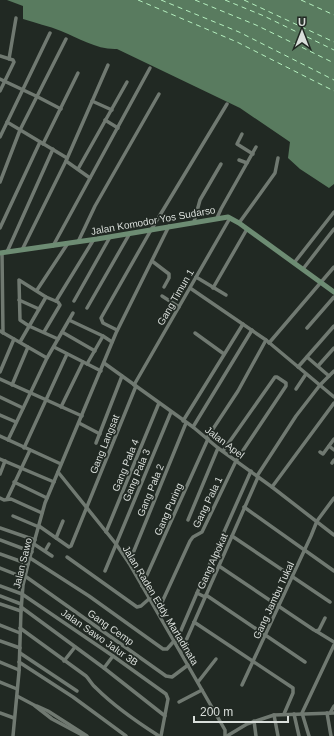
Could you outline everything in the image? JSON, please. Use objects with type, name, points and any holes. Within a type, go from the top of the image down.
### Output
[{"type":"street","points":[[9,59],[16,18]]},
{"type":"street","points":[[0,137],[50,33]]},
{"type":"street","points":[[0,182],[20,130],[66,39]]},
{"type":"street","points":[[0,56],[13,60],[14,62],[0,92]]},
{"type":"street","points":[[22,250],[66,160],[108,65]]},
{"type":"street","points":[[53,246],[150,68]]},
{"type":"street","points":[[0,228],[78,73]]},
{"type":"street","points":[[0,79],[61,109]]},
{"type":"street","points":[[78,169],[127,82]]},
{"type":"street","points":[[78,242],[95,206],[160,94]]},
{"type":"street","points":[[92,100],[112,110]]},
{"type":"street","points":[[117,330],[103,323],[101,318],[227,104]]},
{"type":"street","points":[[105,120],[118,128]]},
{"type":"street","points":[[6,122],[53,149],[90,178]]},
{"type":"street","points":[[242,134],[237,144],[253,154]]},
{"type":"street","points":[[217,218],[220,209],[256,147]]},
{"type":"street","points":[[47,358],[2,332],[3,252],[53,149]]},
{"type":"street","points":[[239,223],[273,176],[276,170],[278,158]]},
{"type":"street","points":[[240,160],[247,163]]},
{"type":"street","points":[[194,222],[200,200],[221,164]]},
{"type":"street","points":[[294,263],[334,212]]},
{"type":"street","name":"Jalan Komodor Yos Sudarso","points":[[3,252],[110,237],[225,216],[230,217],[239,223],[334,292]]},
{"type":"street","name":"Gang Timun 1","points":[[135,385],[230,217]]},
{"type":"street","points":[[58,472],[117,330],[170,226]]},
{"type":"street","points":[[213,288],[247,229]]},
{"type":"street","points":[[302,269],[334,229]]},
{"type":"street","points":[[87,308],[130,233]]},
{"type":"street","points":[[74,301],[110,237]]},
{"type":"street","points":[[56,301],[94,239]]},
{"type":"street","points":[[37,290],[68,243]]},
{"type":"street","points":[[152,261],[169,274],[169,278],[164,288]]},
{"type":"street","name":"Gang Puring","points":[[142,586],[207,439],[238,391],[267,341],[334,267]]},
{"type":"street","points":[[196,277],[226,296]]},
{"type":"street","points":[[44,332],[60,306],[60,303],[18,280],[20,320],[29,326],[58,339]]},
{"type":"street","points":[[190,288],[267,341],[334,397]]},
{"type":"street","points":[[20,342],[46,296]]},
{"type":"street","points":[[162,296],[179,307]]},
{"type":"street","points":[[307,328],[334,297]]},
{"type":"street","points":[[19,300],[39,309]]},
{"type":"street","points":[[8,440],[47,358],[73,312]]},
{"type":"street","points":[[69,320],[103,336],[112,342]]},
{"type":"street","name":"Gang Pala 2","points":[[129,563],[184,422],[243,324]]},
{"type":"street","points":[[298,367],[334,326]]},
{"type":"street","points":[[193,427],[252,330]]},
{"type":"street","points":[[62,332],[95,350]]},
{"type":"street","points":[[195,333],[224,354]]},
{"type":"street","points":[[61,407],[85,363],[103,336]]},
{"type":"street","points":[[0,372],[14,339]]},
{"type":"street","points":[[12,385],[28,347]]},
{"type":"street","points":[[54,347],[101,371]]},
{"type":"street","points":[[318,366],[334,348]]},
{"type":"street","points":[[24,448],[67,354]]},
{"type":"street","points":[[0,356],[6,358]]},
{"type":"street","points":[[307,357],[329,376]]},
{"type":"street","name":"Jalan Apel","points":[[105,361],[122,376],[193,427],[218,448],[251,471],[334,535]]},
{"type":"street","name":"Gang Alpokat","points":[[181,652],[257,476],[296,416],[320,385],[334,370]]},
{"type":"street","points":[[296,389],[306,374]]},
{"type":"street","points":[[96,443],[122,376]]},
{"type":"street","name":"Gang Pala 1","points":[[158,611],[190,541],[193,537],[202,532],[236,461],[286,386],[286,383],[277,376],[274,377],[222,451]]},
{"type":"street","points":[[0,380],[82,416]]},
{"type":"street","name":"Gang Langsat","points":[[56,538],[69,547],[71,546],[135,385]]},
{"type":"street","points":[[0,397],[23,408]]},
{"type":"street","name":"Gang Pala 4","points":[[106,532],[159,403]]},
{"type":"street","points":[[272,487],[334,403]]},
{"type":"street","name":"Gang Pala 3","points":[[105,571],[171,412]]},
{"type":"street","points":[[0,414],[16,422]]},
{"type":"street","points":[[79,424],[100,434]]},
{"type":"street","points":[[0,436],[61,464]]},
{"type":"street","points":[[320,452],[323,454],[334,439]]},
{"type":"street","points":[[329,446],[334,450]]},
{"type":"street","points":[[188,520],[218,448]]},
{"type":"street","points":[[7,499],[30,450]]},
{"type":"street","points":[[0,459],[54,482]]},
{"type":"street","points":[[0,474],[6,461]]},
{"type":"street","points":[[30,558],[89,596],[163,649],[167,649],[175,641],[251,471]]},
{"type":"street","name":"Jalan Raden Eddy Martadinata","points":[[58,472],[116,544],[129,563],[229,735]]},
{"type":"street","name":"Jalan Sawo","points":[[13,736],[18,689],[22,594],[28,564],[42,513],[58,472]]},
{"type":"street","points":[[14,482],[47,498]]},
{"type":"street","points":[[0,498],[11,499],[42,513]]},
{"type":"street","name":"Gang Jambu Tukal","points":[[242,685],[317,522],[334,498]]},
{"type":"street","points":[[244,507],[334,571]]},
{"type":"street","points":[[13,516],[39,526],[56,538],[63,521]]},
{"type":"street","points":[[0,528],[34,542],[52,556]]},
{"type":"street","points":[[232,536],[330,602]]},
{"type":"street","points":[[0,540],[32,552]]},
{"type":"street","points":[[44,551],[49,544]]},
{"type":"street","points":[[0,554],[28,564]]},
{"type":"street","points":[[67,557],[137,607],[150,598]]},
{"type":"street","points":[[219,566],[334,644],[302,713],[308,736]]},
{"type":"street","name":"Gang Cemp","points":[[0,568],[25,577],[166,676],[172,677],[188,665]]},
{"type":"street","name":"Jalan Sawo Jalur 3B","points":[[0,586],[22,594],[114,656],[167,696],[165,716]]},
{"type":"street","points":[[197,593],[205,596],[305,662]]},
{"type":"street","points":[[0,596],[21,607],[104,668],[165,716],[160,736],[133,719],[108,700],[86,676],[20,628]]},
{"type":"street","points":[[0,604],[21,607]]},
{"type":"street","points":[[316,631],[319,630],[325,618]]},
{"type":"street","points":[[194,622],[293,688],[294,691],[284,714]]},
{"type":"street","points":[[0,625],[20,632]]},
{"type":"street","points":[[0,641],[20,650],[77,691]]},
{"type":"street","points":[[64,661],[75,647]]},
{"type":"street","points":[[104,668],[114,656]]},
{"type":"street","points":[[198,682],[216,659]]},
{"type":"street","points":[[0,662],[19,670]]},
{"type":"street","points":[[19,662],[72,697],[126,736]]},
{"type":"street","points":[[0,682],[18,689]]},
{"type":"street","points":[[179,702],[202,690]]},
{"type":"street","points":[[17,696],[52,713],[86,736]]},
{"type":"street","points":[[34,705],[49,718],[86,736]]},
{"type":"street","points":[[331,736],[330,713],[334,706]]},
{"type":"street","points":[[0,713],[14,718]]},
{"type":"street","points":[[49,718],[52,713]]},
{"type":"street","points":[[229,735],[247,724],[274,715],[330,713]]},
{"type":"street","points":[[294,714],[299,736]]},
{"type":"street","points":[[274,715],[278,736]]},
{"type":"street","points":[[254,721],[256,736]]},
{"type":"shaded area","points":[[7,0],[334,0],[334,184],[329,188],[300,169],[288,158],[290,142],[240,108],[117,49],[95,46],[56,29],[23,19],[23,6]]},
{"type":"ferry route","points":[[138,0],[237,42],[334,91]]},
{"type":"ferry route","points":[[161,0],[239,32],[334,80]]},
{"type":"ferry route","points":[[195,0],[256,25],[334,63]]},
{"type":"ferry route","points":[[225,0],[264,16],[334,50]]},
{"type":"ferry route","points":[[244,0],[334,42]]},
{"type":"ferry route","points":[[301,0],[334,15]]}]
